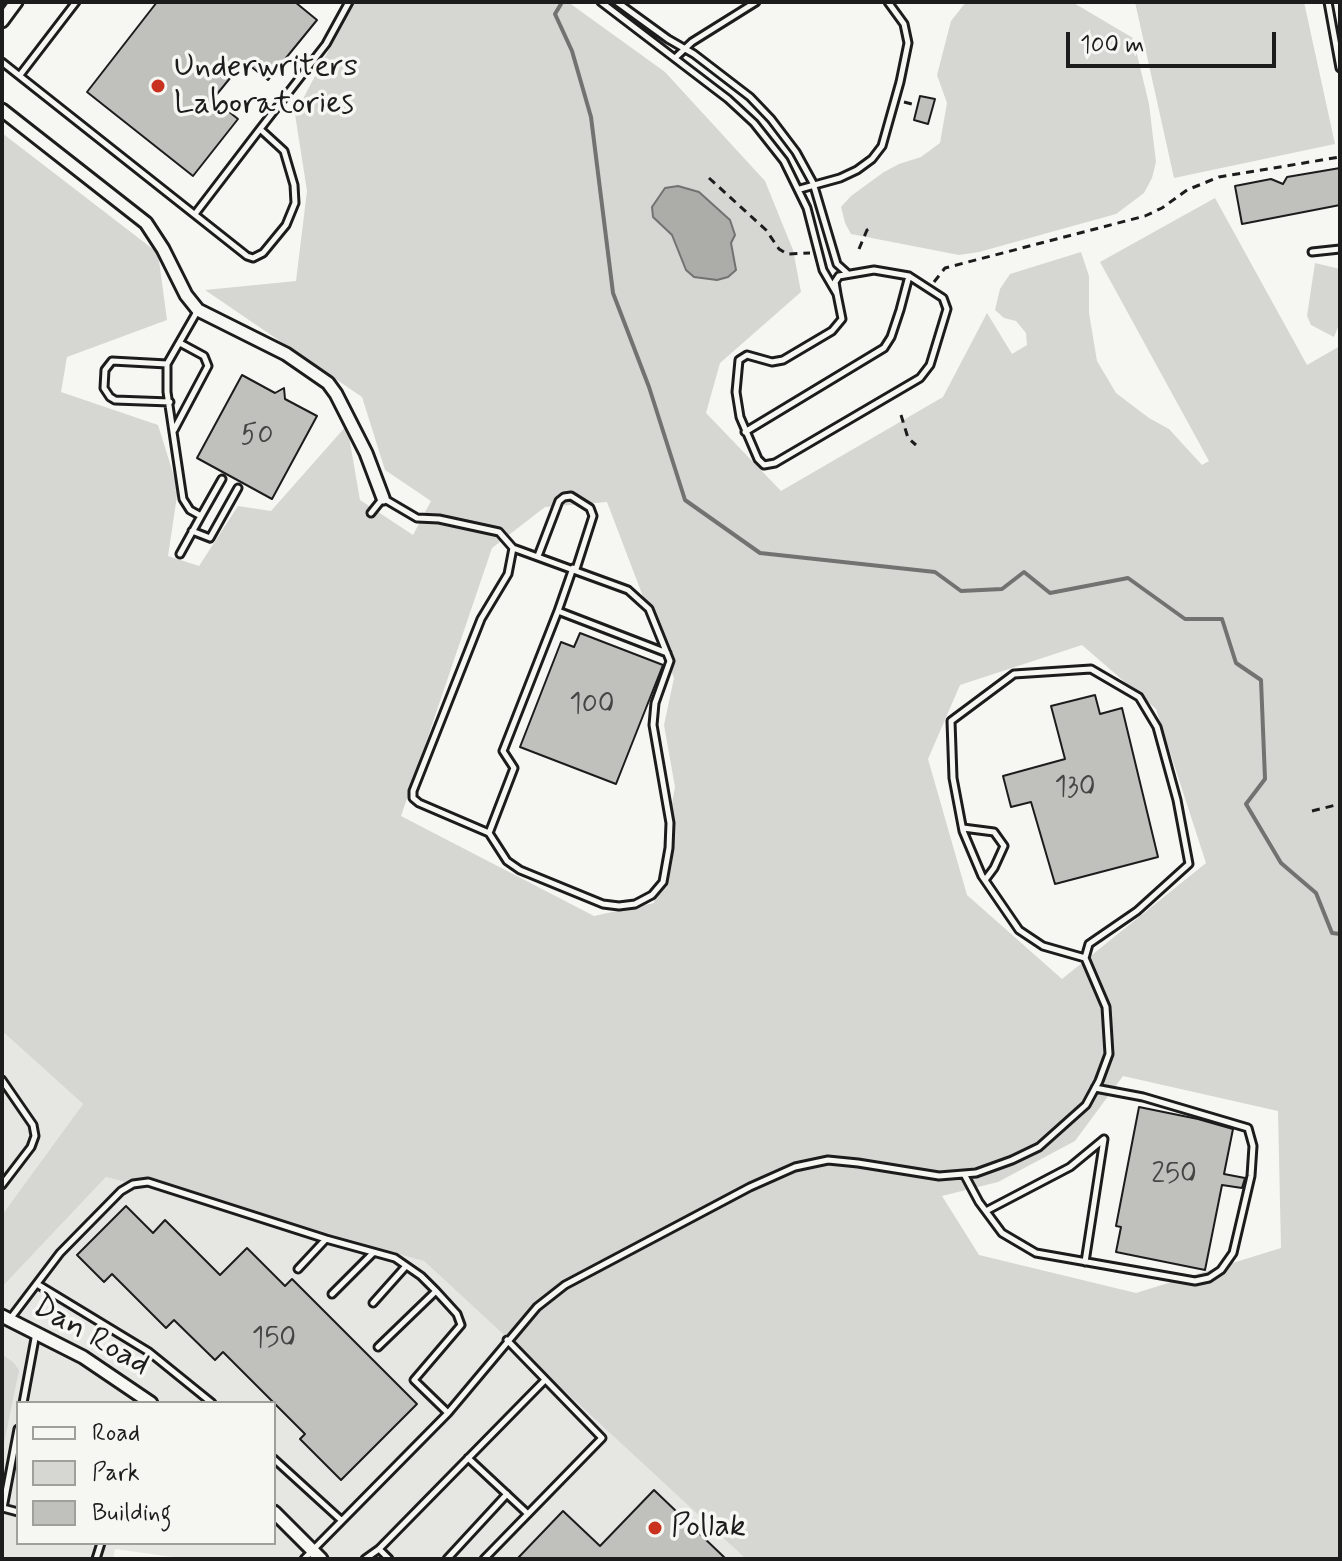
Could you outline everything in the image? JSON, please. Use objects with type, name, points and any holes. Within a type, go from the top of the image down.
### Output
[{"type":"street","points":[[2,21],[16,2]]},
{"type":"street","points":[[2,110],[146,223],[186,295],[198,310],[286,354],[328,383],[366,453],[383,498]]},
{"type":"street","name":"Dan Road","points":[[6,1318],[94,1363],[148,1401]]},
{"type":"street","points":[[276,1514],[321,1559]]},
{"type":"lane","points":[[20,75],[76,2]]},
{"type":"lane","points":[[195,214],[326,44],[349,2]]},
{"type":"lane","points":[[601,2],[662,47],[754,123],[784,161],[800,189],[823,270],[837,294]]},
{"type":"lane","points":[[617,2],[685,48],[762,109],[796,152],[813,183],[837,264],[848,273]]},
{"type":"lane","points":[[675,58],[685,48],[756,2]]},
{"type":"lane","points":[[800,189],[857,170],[872,159],[882,146],[908,43],[904,24],[888,2]]},
{"type":"lane","points":[[1328,2],[1340,68]]},
{"type":"lane","points":[[2,62],[250,258],[260,256],[286,225],[295,203],[292,176],[281,146],[260,129]]},
{"type":"lane","points":[[1312,252],[1340,249]]},
{"type":"lane","points":[[874,270],[909,276],[944,299],[947,309],[930,365],[920,378],[769,466],[760,461],[745,432],[736,392],[740,358],[747,355],[777,362],[832,331],[842,319],[836,280],[848,273],[874,270]]},
{"type":"lane","points":[[745,432],[884,348],[891,337],[909,276]]},
{"type":"lane","points":[[198,310],[167,364],[167,392],[183,499],[190,510],[201,516]]},
{"type":"lane","points":[[173,431],[208,366],[204,356],[180,343]]},
{"type":"lane","points":[[167,364],[112,361],[105,370],[104,388],[115,400],[170,402]]},
{"type":"lane","points":[[180,554],[222,479]]},
{"type":"lane","points":[[192,531],[209,539],[238,488]]},
{"type":"lane","points":[[489,833],[514,768],[503,751],[593,516],[590,508],[571,496],[559,501],[538,556]]},
{"type":"lane","points":[[371,513],[383,498],[417,518],[439,519],[499,532],[513,548],[619,585],[642,600],[652,614],[668,654],[669,665],[653,718],[670,823],[668,861],[658,889],[645,899],[627,906],[595,901],[514,867],[489,833],[419,803],[413,794],[481,619],[508,574],[513,548]]},
{"type":"lane","points":[[558,611],[668,654]]},
{"type":"lane","points":[[304,1559],[311,1548],[448,1413],[537,1307],[565,1285],[750,1187],[795,1167],[828,1160],[939,1176],[976,1173],[1039,1147],[1086,1105],[1109,1054],[1110,1029],[1106,1007],[1085,958],[1089,944],[1137,911],[1189,864],[1177,800],[1157,727],[1139,697],[1091,669],[1014,674],[951,721],[953,778],[963,828],[985,880],[1019,930],[1043,946],[1085,958]]},
{"type":"lane","points":[[963,828],[994,832],[1004,846],[985,880]]},
{"type":"lane","points":[[2,1080],[33,1125],[35,1136],[31,1147],[2,1185]]},
{"type":"lane","points":[[964,1174],[1002,1233],[1036,1253],[1195,1281],[1209,1278],[1221,1270],[1233,1253],[1251,1176],[1253,1146],[1248,1128],[1143,1097],[1095,1088]]},
{"type":"lane","points":[[986,1211],[1070,1167],[1104,1139],[1085,1262]]},
{"type":"lane","points":[[6,1318],[60,1253],[121,1191],[133,1184],[148,1182],[395,1258],[406,1266],[436,1291],[457,1314],[461,1325],[414,1380],[448,1413]]},
{"type":"lane","points":[[298,1269],[326,1239]]},
{"type":"lane","points":[[332,1294],[373,1252]]},
{"type":"lane","points":[[373,1303],[406,1266]]},
{"type":"lane","points":[[37,1284],[149,1352],[210,1401]]},
{"type":"lane","points":[[378,1347],[436,1291]]},
{"type":"lane","points":[[23,1401],[36,1333]]},
{"type":"lane","points":[[484,1559],[602,1438],[507,1340]]},
{"type":"lane","points":[[365,1559],[379,1549],[545,1380]]},
{"type":"lane","points":[[2,1508],[16,1439]]},
{"type":"lane","points":[[468,1458],[528,1514]]},
{"type":"lane","points":[[276,1461],[341,1520]]},
{"type":"lane","points":[[447,1559],[507,1494]]},
{"type":"lane","points":[[379,1549],[389,1559]]},
{"type":"path","points":[[904,102],[916,105]]},
{"type":"path","points":[[931,289],[942,270],[1150,214],[1187,190],[1219,177],[1340,157]]},
{"type":"path","points":[[709,178],[766,230],[779,249],[787,254],[814,253]]},
{"type":"path","points":[[859,249],[867,230],[872,227]]},
{"type":"path","points":[[901,415],[908,438],[916,445]]},
{"type":"path","points":[[1312,811],[1340,804]]},
{"type":"shaded area","points":[[678,186],[699,192],[730,220],[735,235],[731,243],[736,270],[728,277],[717,280],[694,277],[686,270],[672,235],[653,217],[652,207],[665,188]]},
{"type":"shaded area","points":[[2,1031],[83,1104],[2,1215]]},
{"type":"shaded area","points":[[106,1177],[424,1261],[746,1559],[188,1559],[115,1549],[113,1559],[2,1559],[2,1287]]},
{"type":"green space","points":[[354,2],[568,2],[665,72],[765,181],[793,250],[801,292],[720,363],[706,413],[781,491],[943,397],[987,313],[1012,354],[1027,345],[1026,333],[1016,321],[1004,318],[995,310],[1000,289],[1010,274],[1081,252],[1089,276],[1089,313],[1097,361],[1116,393],[1169,429],[1202,465],[1209,461],[1100,262],[1215,198],[1307,365],[1340,346],[1340,1559],[746,1559],[424,1261],[106,1177],[2,1287],[2,1215],[83,1104],[2,1031],[2,133],[158,253],[167,320],[67,357],[61,392],[158,425],[178,489],[168,556],[199,566],[238,506],[271,511],[347,425],[360,500],[413,535],[431,501],[385,470],[362,397],[205,290],[296,281],[307,191],[295,114]],"holes":[[[607,502],[674,678],[664,725],[675,787],[654,903],[594,916],[401,816],[492,548],[545,507]],[[1082,645],[1156,709],[1206,863],[1062,979],[967,895],[928,759],[960,685]],[[1123,1076],[1278,1111],[1281,1248],[1136,1293],[979,1255],[942,1196],[998,1182],[1075,1141]]]},
{"type":"green space","points":[[966,2],[1072,2],[1133,38],[1149,104],[1156,162],[1144,193],[1116,214],[959,255],[851,234],[841,207],[851,196],[884,172],[921,157],[940,143],[947,103],[937,75],[951,21]]},
{"type":"green space","points":[[1135,2],[1304,2],[1335,144],[1174,178]]},
{"type":"green space","points":[[1315,263],[1340,269],[1340,322],[1334,337],[1311,325],[1307,316]]},
{"type":"green space","points":[[2,1354],[19,1370],[2,1453]]},
{"type":"building","name":"Underwriters Laboratories","points":[[157,2],[295,2],[317,20],[268,80],[244,61],[213,99],[238,119],[193,176],[87,92]]},
{"type":"building","points":[[920,96],[935,99],[928,124],[914,120]]},
{"type":"building","points":[[1340,168],[1340,205],[1242,224],[1235,186],[1271,179],[1283,184],[1287,177]]},
{"type":"building","points":[[242,375],[275,393],[284,388],[285,399],[317,416],[272,499],[197,458]]},
{"type":"building","points":[[580,633],[663,665],[616,784],[520,747],[561,642],[574,647]]},
{"type":"building","points":[[1095,695],[1100,714],[1122,708],[1158,857],[1055,884],[1031,802],[1011,807],[1003,776],[1065,759],[1051,706]]},
{"type":"building","points":[[1139,1107],[1233,1129],[1224,1174],[1245,1178],[1242,1188],[1222,1185],[1205,1270],[1116,1252],[1121,1227],[1116,1226]]},
{"type":"building","points":[[126,1206],[153,1233],[165,1220],[220,1275],[247,1248],[285,1286],[292,1279],[417,1404],[341,1480],[300,1439],[305,1434],[276,1405],[276,1401],[272,1401],[223,1352],[215,1360],[174,1320],[166,1328],[112,1274],[104,1282],[77,1255]]},
{"type":"building","name":"Pollak","points":[[654,1490],[726,1559],[517,1559],[563,1511],[600,1546]]},
{"type":"waterway","points":[[561,4],[555,14],[572,51],[591,117],[613,293],[649,387],[685,500],[760,553],[935,572],[961,591],[1002,589],[1024,572],[1050,593],[1128,578],[1185,619],[1222,619],[1236,663],[1261,680],[1265,779],[1246,804],[1281,863],[1316,893],[1332,933],[1340,934]]},
{"type":"place","name":"Underwriters Laboratories","points":[[158,86]]},
{"type":"place","name":"Pollak","points":[[655,1528]]}]
